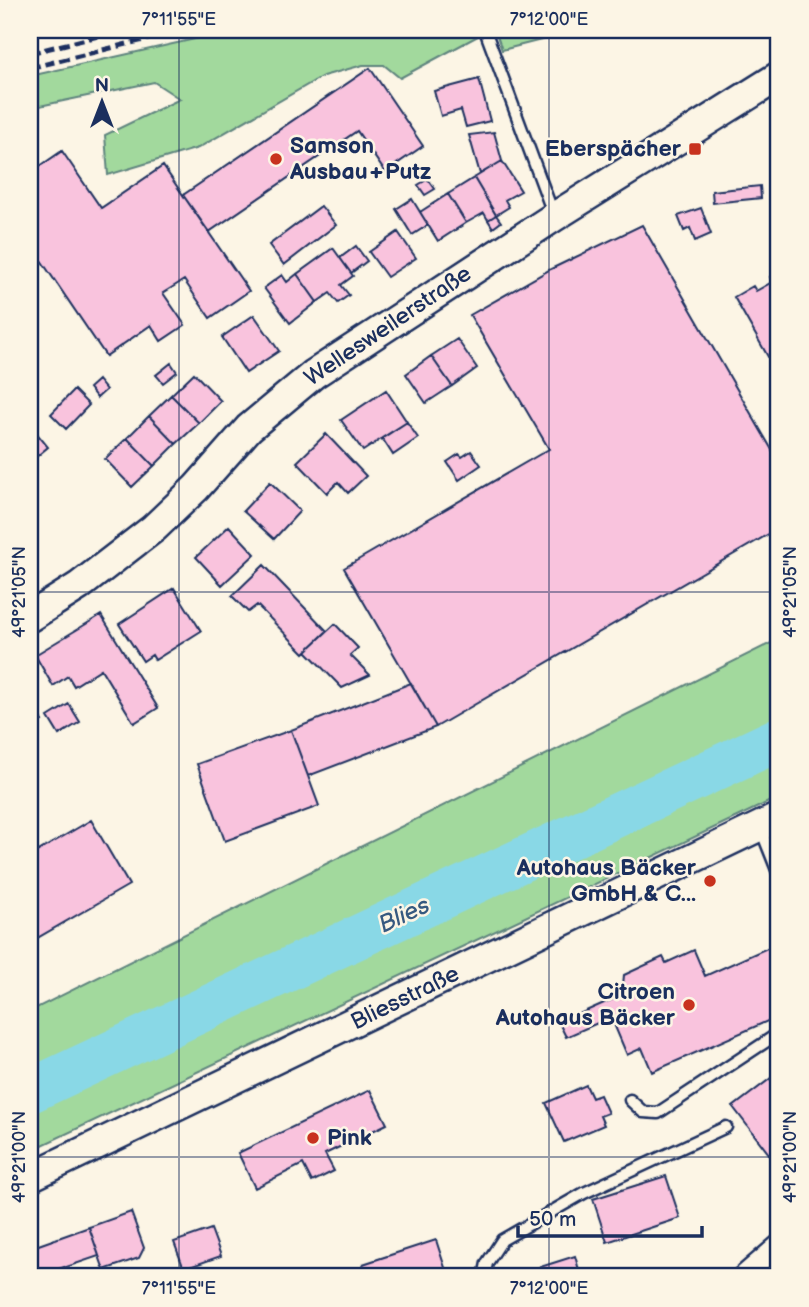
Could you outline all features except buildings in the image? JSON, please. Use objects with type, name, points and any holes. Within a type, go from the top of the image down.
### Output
[{"type":"street","name":"Wellesweilerstraße","points":[[30,617],[79,586],[154,528],[196,488],[249,428],[314,374],[554,216],[779,76]]},
{"type":"street","name":"Bliesstraße","points":[[30,1177],[769,822]]},
{"type":"street","points":[[741,1277],[779,1245]]},
{"type":"lane","points":[[485,30],[554,216]]},
{"type":"lane","points":[[769,822],[779,875]]},
{"type":"lane","points":[[631,1100],[643,1112],[658,1113],[779,1033]]},
{"type":"lane","points":[[484,1277],[487,1263],[502,1240],[584,1193],[726,1127]]},
{"type":"green space","points":[[235,30],[489,30],[400,78],[384,65],[363,65],[323,76],[198,148],[108,175],[105,135],[180,99],[154,82],[30,108],[30,76]]},
{"type":"green space","points":[[495,30],[581,30],[502,50]]},
{"type":"green space","points":[[779,639],[779,797],[30,1151],[30,1011]]},
{"type":"waterway","name":"Blies","points":[[30,1091],[779,739]]},
{"type":"railway","points":[[30,53],[123,30]]},
{"type":"railway","points":[[30,68],[184,30]]},
{"type":"place","name":"Eberspächer","points":[[695,149]]},
{"type":"place","name":"Samson Ausbau+Putz","points":[[276,159]]},
{"type":"place","name":"Autohaus Bäcker GmbH & C...","points":[[710,881]]},
{"type":"place","name":"Citroen Autohaus Bäcker","points":[[689,1005]]},
{"type":"place","name":"Pink","points":[[313,1138]]}]
